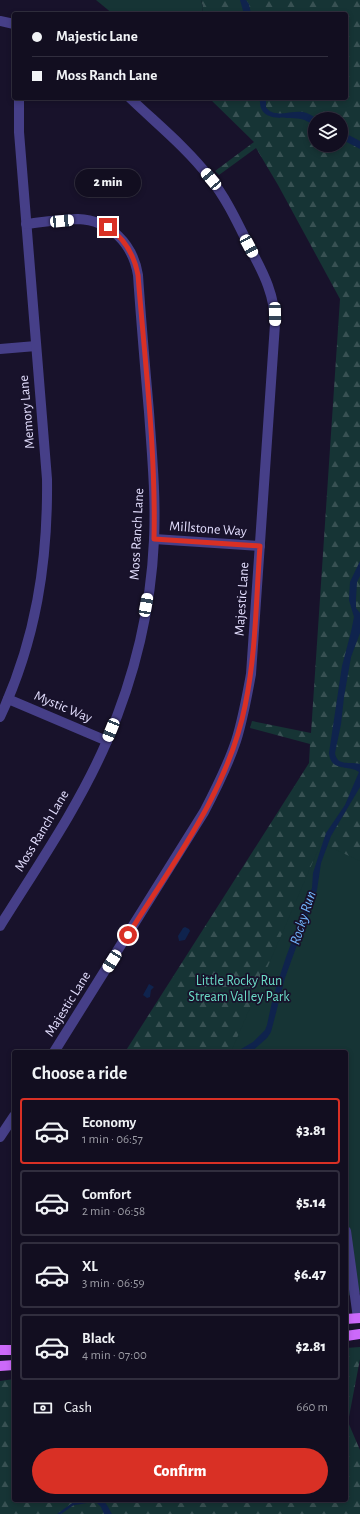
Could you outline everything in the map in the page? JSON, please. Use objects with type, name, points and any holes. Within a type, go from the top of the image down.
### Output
[{"type":"main road","points":[[348,1319],[359,1318]]},
{"type":"main road","points":[[348,1336],[360,1334]]},
{"type":"main road","points":[[0,1350],[12,1350]]},
{"type":"main road","points":[[0,1366],[12,1365]]},
{"type":"street","points":[[0,22],[12,24]]},
{"type":"street","name":"Memory Lane","points":[[0,717],[20,667],[32,627],[41,586],[46,545],[47,513],[47,479],[18,132],[19,100]]},
{"type":"street","name":"Majestic Lane","points":[[55,1050],[193,831],[221,778],[235,742],[245,707],[251,674],[275,324],[275,314],[271,293],[267,281],[237,222],[211,179],[197,162],[132,100]]},
{"type":"street","name":"Moss Ranch Lane","points":[[0,926],[74,808],[107,741],[125,693],[138,644],[148,592],[154,539],[155,504],[153,460],[138,275],[134,257],[128,246],[114,232],[96,222],[76,219],[26,224]]},
{"type":"street","points":[[0,349],[36,346]]},
{"type":"street","name":"Millstone Way","points":[[154,539],[260,546]]},
{"type":"street","name":"Mystic Way","points":[[8,699],[107,741]]},
{"type":"street","points":[[0,1137],[12,1119]]},
{"type":"street","points":[[348,1259],[349,1273],[359,1318]]},
{"type":"green space","points":[[96,0],[201,0],[203,7],[202,12],[111,12]]},
{"type":"green space","name":"Little Rocky Run Stream Valley Park","points":[[201,0],[360,0],[360,873],[284,1050],[126,1050],[309,763],[310,744],[250,728],[252,721],[311,733],[340,299],[278,185],[256,148],[219,175],[215,171],[254,142],[211,100],[348,100],[348,12],[202,12],[203,7]]},
{"type":"green space","points":[[321,843],[360,861],[360,1293],[348,1296],[348,1050],[232,1050]]},
{"type":"green space","points":[[360,1347],[360,1359],[348,1422],[348,1348]]},
{"type":"green space","points":[[12,1379],[12,1502],[348,1502],[348,1422],[360,1450],[360,1514],[0,1514],[0,1381]]},
{"type":"water","points":[[240,0],[246,0],[249,4],[251,12],[243,12]]},
{"type":"water","points":[[260,100],[266,100],[266,107],[273,113],[305,112],[308,114],[308,122],[301,119],[273,117],[263,112],[260,106]]},
{"type":"water","points":[[348,135],[360,141],[360,149],[348,143]]},
{"type":"water","name":"Rocky Run","points":[[360,561],[360,576],[357,582],[356,608],[360,613],[360,633],[351,657],[335,753],[338,760],[341,762],[360,764],[360,787],[331,836],[321,863],[317,890],[285,978],[271,1032],[267,1038],[253,1050],[239,1050],[253,1042],[265,1030],[273,997],[286,957],[312,888],[313,873],[326,833],[345,805],[359,772],[350,768],[337,766],[330,759],[329,753],[342,666],[354,617],[349,600],[350,582]]},
{"type":"water","points":[[185,927],[190,931],[185,940],[179,941],[178,936]]},
{"type":"water","points":[[149,984],[154,987],[151,990],[150,997],[147,998],[143,995]]},
{"type":"water","points":[[96,1502],[104,1502],[112,1514],[104,1514],[101,1507]]},
{"type":"waterway","points":[[59,1514],[73,1504],[85,1502]]},
{"type":"route","points":[[108,227],[128,246],[134,257],[138,275],[153,460],[155,504],[154,539],[260,546],[251,674],[245,707],[235,742],[221,778],[204,812],[128,935]]}]
